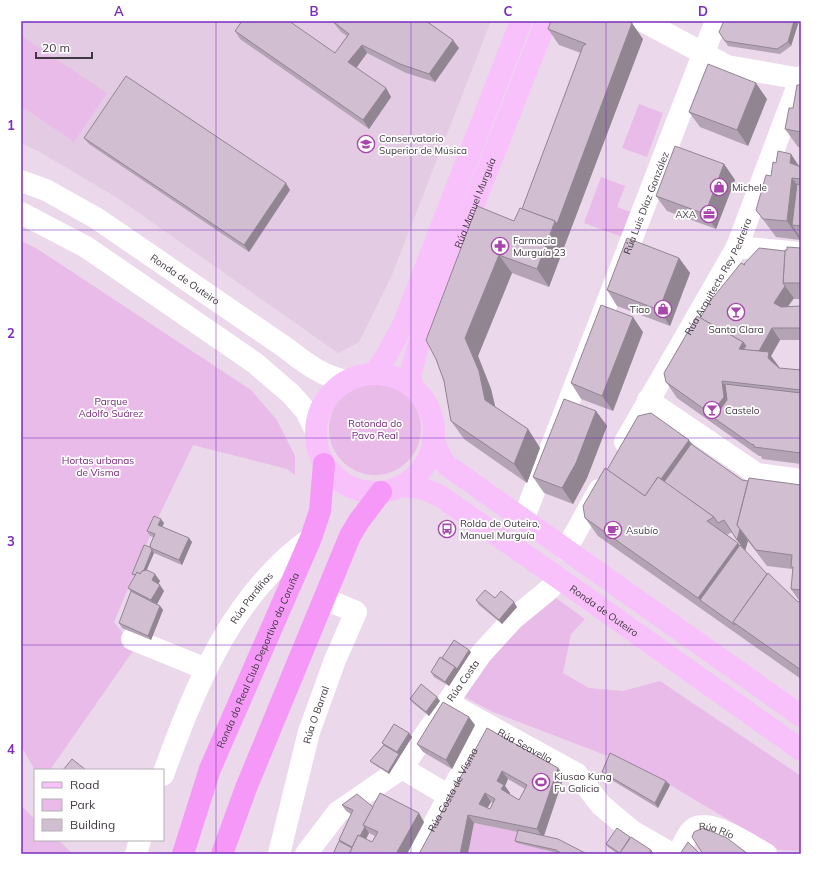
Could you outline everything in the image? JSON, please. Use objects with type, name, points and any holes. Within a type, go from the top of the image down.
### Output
[{"type":"highway","name":"Ronda do Real Club Deportivo da Coruña","points":[[184,854],[210,769],[312,538],[320,511],[324,464]]},
{"type":"highway","points":[[222,854],[246,788],[350,536],[359,521],[391,489]]},
{"type":"main road","points":[[374,374],[384,360],[404,323],[521,21]]},
{"type":"main road","name":"Rúa Manuel Murguía","points":[[412,387],[411,372],[417,349],[546,21]]},
{"type":"main road","name":"Ronda de Outeiro","points":[[391,489],[411,480],[426,462],[433,439],[432,420],[429,410],[419,394],[412,387],[394,377],[364,374],[346,381],[334,390],[324,401],[318,414],[315,429],[319,453],[324,464],[333,475],[343,483],[368,492],[391,489],[422,488],[432,492],[560,579],[801,750]]},
{"type":"main road","name":"Ronda de Outeiro","points":[[433,439],[442,458],[448,466],[801,716]]},
{"type":"street","points":[[643,21],[727,66],[801,78]]},
{"type":"street","name":"Rúa Luis Díaz González","points":[[523,520],[716,21]]},
{"type":"street","name":"Rúa Arquitecto Rey Pedreira","points":[[566,550],[648,400],[737,247],[801,78]]},
{"type":"street","name":"Ronda de Outeiro","points":[[21,180],[46,190],[96,218],[286,348],[308,365],[334,378],[346,381]]},
{"type":"street","name":"Ronda de Outeiro","points":[[21,214],[86,247],[132,277],[255,363],[291,394],[306,411],[315,429]]},
{"type":"street","points":[[737,247],[801,253]]},
{"type":"street","points":[[648,400],[757,474],[801,480]]},
{"type":"street","name":"Rúa Pardiñas","points":[[164,772],[186,713],[206,669],[229,627],[246,603],[284,560],[312,538]]},
{"type":"street","name":"Rúa Costa","points":[[306,854],[338,812],[402,768],[481,654],[513,619],[560,579]]},
{"type":"street","name":"Rúa O Barral","points":[[279,854],[309,732],[335,660],[356,612],[325,599]]},
{"type":"street","points":[[132,639],[206,669]]},
{"type":"street","name":"Rúa Seavella","points":[[448,703],[578,774],[606,809],[632,831],[672,854]]},
{"type":"street","name":"Rúa Costa de Visma","points":[[418,854],[487,724]]},
{"type":"street","points":[[402,768],[449,796]]},
{"type":"street","name":"Rúa Río","points":[[678,854],[692,830],[698,826],[705,825],[717,828],[735,836],[766,854]]},
{"type":"street","points":[[136,854],[140,841]]},
{"type":"shaded area","points":[[21,21],[491,21],[392,275],[359,342],[338,353],[119,199],[40,152],[21,143]]},
{"type":"green space","points":[[21,36],[107,93],[74,142],[21,106]]},
{"type":"green space","points":[[639,104],[663,113],[647,157],[622,148]]},
{"type":"green space","points":[[601,177],[625,186],[617,207],[634,213],[625,238],[584,223]]},
{"type":"green space","name":"Parque Adolfo Suárez","points":[[21,241],[36,248],[251,390],[277,420],[295,456],[295,475],[287,469],[193,445],[157,520],[114,622],[135,648],[51,769],[34,769],[21,746]]},
{"type":"green space","name":"Rotonda do Pavo Real","points":[[375,383],[392,387],[407,397],[417,412],[421,429],[417,446],[407,461],[392,471],[375,475],[358,471],[343,461],[333,446],[329,429],[333,412],[343,397],[358,387]]},
{"type":"green space","points":[[556,598],[585,619],[571,634],[563,673],[589,688],[623,691],[660,681],[801,776],[801,851],[779,850],[670,785],[613,758],[493,712],[459,694],[505,636]]},
{"type":"green space","points":[[21,806],[34,818],[34,841],[59,841],[73,854],[21,854]]},
{"type":"green space","points":[[474,823],[520,832],[546,851],[557,854],[468,854]]},
{"type":"building","points":[[242,21],[289,21],[335,53],[349,34],[333,21],[426,21],[453,40],[429,74],[400,64],[362,45],[348,62],[386,88],[363,120],[235,31]]},
{"type":"building","points":[[551,21],[626,21],[632,23],[557,224],[555,221],[522,209],[583,46],[586,44],[548,29]]},
{"type":"building","points":[[724,21],[794,21],[788,42],[777,49],[725,41],[719,32]]},
{"type":"building","points":[[708,64],[756,83],[737,130],[689,112]]},
{"type":"building","points":[[126,76],[286,183],[244,245],[84,138]]},
{"type":"building","points":[[797,85],[801,85],[801,132],[785,129],[789,108],[793,108]]},
{"type":"building","points":[[675,146],[724,164],[705,214],[656,196]]},
{"type":"building","points":[[778,151],[791,154],[790,163],[801,167],[801,179],[792,178],[787,221],[763,219],[756,210],[766,175],[771,176],[773,162],[776,163]]},
{"type":"building","points":[[797,184],[801,185],[801,226],[792,225]]},
{"type":"building","points":[[477,206],[514,221],[520,208],[555,221],[537,269],[499,255],[465,338],[479,371],[485,400],[528,429],[514,464],[451,421],[444,381],[436,359],[426,340]]},
{"type":"building","points":[[627,238],[679,258],[659,310],[607,290]]},
{"type":"building","points":[[787,247],[801,248],[801,283],[783,283],[785,250],[787,250]]},
{"type":"building","points":[[759,248],[785,251],[783,283],[785,286],[774,303],[781,307],[801,306],[801,328],[772,328],[759,351],[743,350],[746,346],[743,342],[700,318],[711,300],[741,263],[745,265],[744,264]]},
{"type":"building","points":[[601,305],[633,317],[602,396],[571,383]]},
{"type":"building","points":[[697,316],[743,342],[739,349],[769,352],[768,358],[779,368],[801,370],[801,390],[722,381],[724,397],[711,414],[666,382],[664,373]]},
{"type":"building","points":[[725,384],[801,393],[801,453],[754,447],[754,445],[714,418],[727,400]]},
{"type":"building","points":[[564,399],[596,411],[576,463],[562,488],[533,477]]},
{"type":"building","points":[[651,413],[689,440],[661,479],[658,477],[645,496],[607,470],[638,416]]},
{"type":"building","points":[[691,444],[742,480],[748,481],[737,525],[740,529],[737,540],[724,520],[718,523],[714,517],[664,482]]},
{"type":"building","points":[[605,468],[645,496],[658,477],[714,517],[707,521],[738,543],[698,598],[585,518],[583,506]]},
{"type":"building","points":[[749,478],[801,485],[801,590],[791,589],[793,567],[791,567],[792,555],[756,550],[737,525]]},
{"type":"building","points":[[154,516],[161,519],[158,525],[189,538],[179,560],[151,548],[150,545],[155,534],[147,531]]},
{"type":"building","points":[[144,545],[150,547],[152,550],[144,570],[140,574],[137,572],[136,575],[132,574]]},
{"type":"building","points":[[740,545],[767,574],[733,622],[735,625],[700,600]]},
{"type":"building","points":[[147,570],[155,574],[152,580],[160,585],[151,600],[128,588],[137,572],[140,574],[142,571]]},
{"type":"building","points":[[768,573],[798,602],[801,601],[801,670],[733,622]]},
{"type":"building","points":[[485,590],[495,598],[501,591],[514,602],[499,620],[476,600]]},
{"type":"building","points":[[131,591],[160,606],[148,636],[119,623]]},
{"type":"building","points":[[454,640],[469,650],[457,669],[442,658]]},
{"type":"building","points":[[440,657],[455,667],[445,682],[431,672]]},
{"type":"building","points":[[421,684],[437,697],[426,712],[410,699]]},
{"type":"building","points":[[443,702],[469,717],[446,760],[417,744]]},
{"type":"building","points":[[394,724],[409,733],[397,752],[382,743]]},
{"type":"building","points":[[487,728],[558,768],[537,829],[468,815],[460,854],[419,854]],"holes":[[[502,771],[527,785],[519,800],[501,789],[504,785],[497,781]],[[485,793],[495,799],[490,809],[479,804]]]},
{"type":"building","points":[[384,745],[399,754],[388,772],[370,761]]},
{"type":"building","points":[[610,753],[666,781],[655,803],[602,772]]},
{"type":"building","points":[[72,759],[85,769],[64,769]]},
{"type":"building","points":[[380,793],[419,813],[396,854],[349,854],[358,835],[372,842],[378,832],[363,825]]},
{"type":"building","points":[[357,794],[373,807],[363,825],[365,827],[360,836],[358,835],[352,847],[339,840],[353,810],[342,805]]},
{"type":"building","points":[[617,828],[630,837],[620,853],[621,854],[606,844]]},
{"type":"building","points":[[703,828],[727,838],[748,854],[703,854],[692,837],[694,832]]},
{"type":"building","points":[[518,830],[558,839],[587,854],[562,854],[556,850],[515,841]]},
{"type":"building","points":[[631,837],[651,850],[649,854],[621,854],[620,853]]},
{"type":"building","points":[[339,841],[352,848],[349,854],[333,854]]},
{"type":"building","points":[[688,842],[700,854],[680,854]]},
{"type":"place","name":"Conservatorio Superior de Música","points":[[366,144]]},
{"type":"place","name":"Michele","points":[[719,187]]},
{"type":"place","name":"AXA","points":[[709,214]]},
{"type":"place","name":"Farmacia Murguía 23","points":[[500,246]]},
{"type":"place","name":"Tiao","points":[[663,309]]},
{"type":"place","name":"Santa Clara","points":[[736,312]]},
{"type":"place","name":"Castelo","points":[[712,410]]},
{"type":"place","name":"Rolda de Outeiro, Manuel Murguía","points":[[447,529]]},
{"type":"place","name":"Asubío","points":[[613,530]]},
{"type":"place","name":"Kiusao Kung Fu Galicia","points":[[541,782]]},
{"type":"park label","name":"Hortas urbanas de Visma","points":[[98,466]]}]
